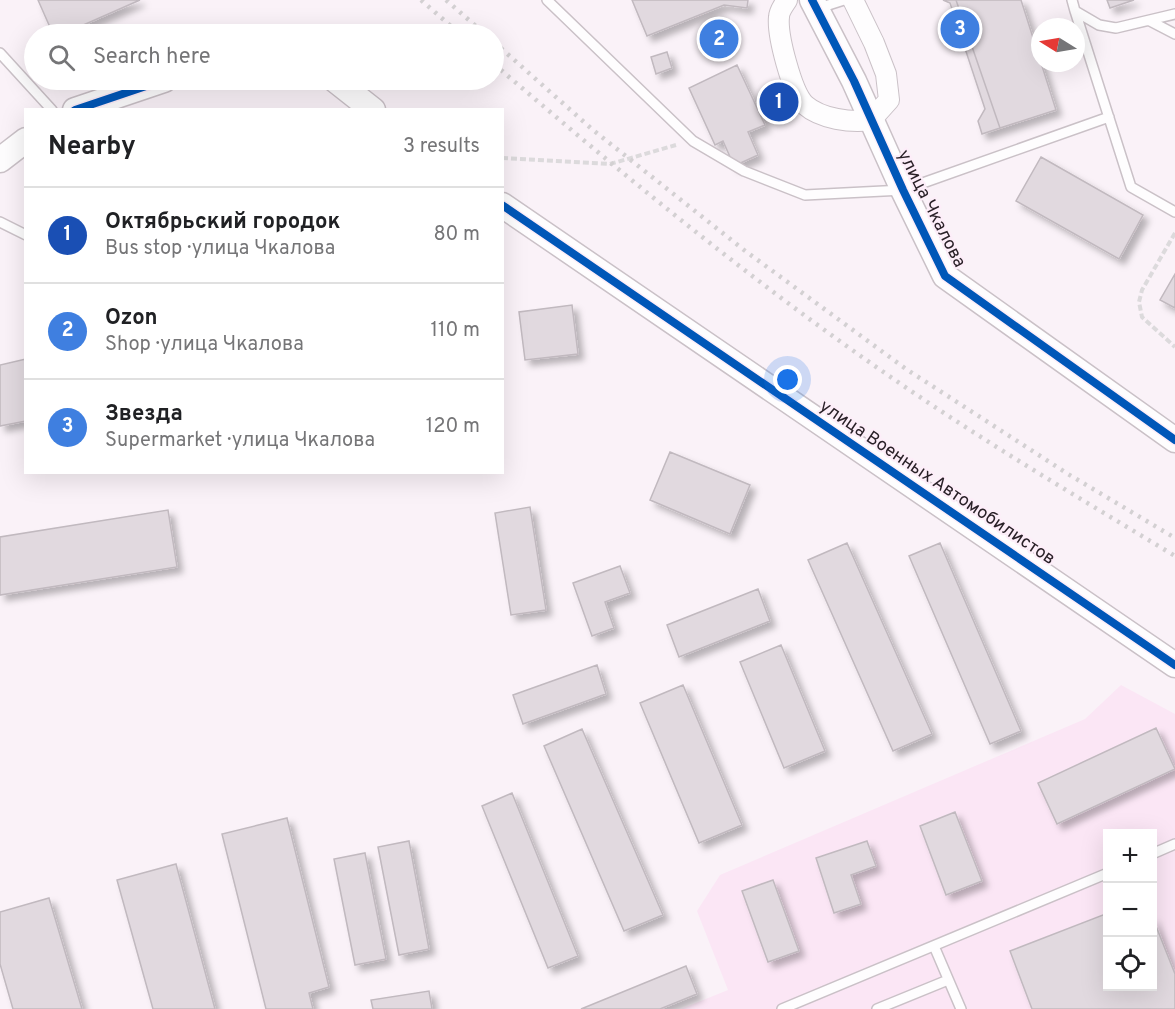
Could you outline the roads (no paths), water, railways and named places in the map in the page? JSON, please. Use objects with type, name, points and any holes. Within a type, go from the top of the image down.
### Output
[{"type":"street","points":[[787,0],[779,15],[784,61],[803,104],[816,112],[857,122],[871,120],[889,100],[886,74],[853,0]]},
{"type":"street","name":"улица Чкалова","points":[[814,4],[945,276],[1175,440]]},
{"type":"street","points":[[83,108],[130,96],[143,90]]},
{"type":"street","points":[[348,90],[370,108]]},
{"type":"street","points":[[0,160],[24,142]]},
{"type":"street","name":"улица Военных Автомобилистов","points":[[504,206],[1175,665]]},
{"type":"lane","points":[[547,0],[693,141],[744,171],[805,195],[903,190],[1108,117]]},
{"type":"lane","points":[[814,4],[844,0]]},
{"type":"lane","points":[[1072,0],[1131,187],[1175,212]]},
{"type":"lane","points":[[1075,11],[1099,25],[1116,28],[1175,14]]},
{"type":"lane","points":[[1150,21],[1175,34]]},
{"type":"lane","points":[[0,53],[24,80]]},
{"type":"lane","points":[[33,90],[49,108]]},
{"type":"lane","points":[[0,222],[24,234]]},
{"type":"lane","points":[[1157,852],[1175,844]]},
{"type":"lane","points":[[782,1009],[1103,875]]},
{"type":"lane","points":[[934,946],[961,1009]]},
{"type":"lane","points":[[877,1009],[948,980]]},
{"type":"railway","points":[[421,0],[449,24]]},
{"type":"railway","points":[[446,0],[474,24]]},
{"type":"railway","points":[[504,51],[593,130],[744,250],[906,369],[1068,474],[1175,538]]},
{"type":"railway","points":[[504,73],[591,147],[740,267],[843,343],[964,426],[1175,556]]},
{"type":"place","name":"Звезда","points":[[960,29]]},
{"type":"place","name":"Ozon","points":[[719,39]]},
{"type":"place","name":"Октябрьский городок","points":[[779,102]]}]
